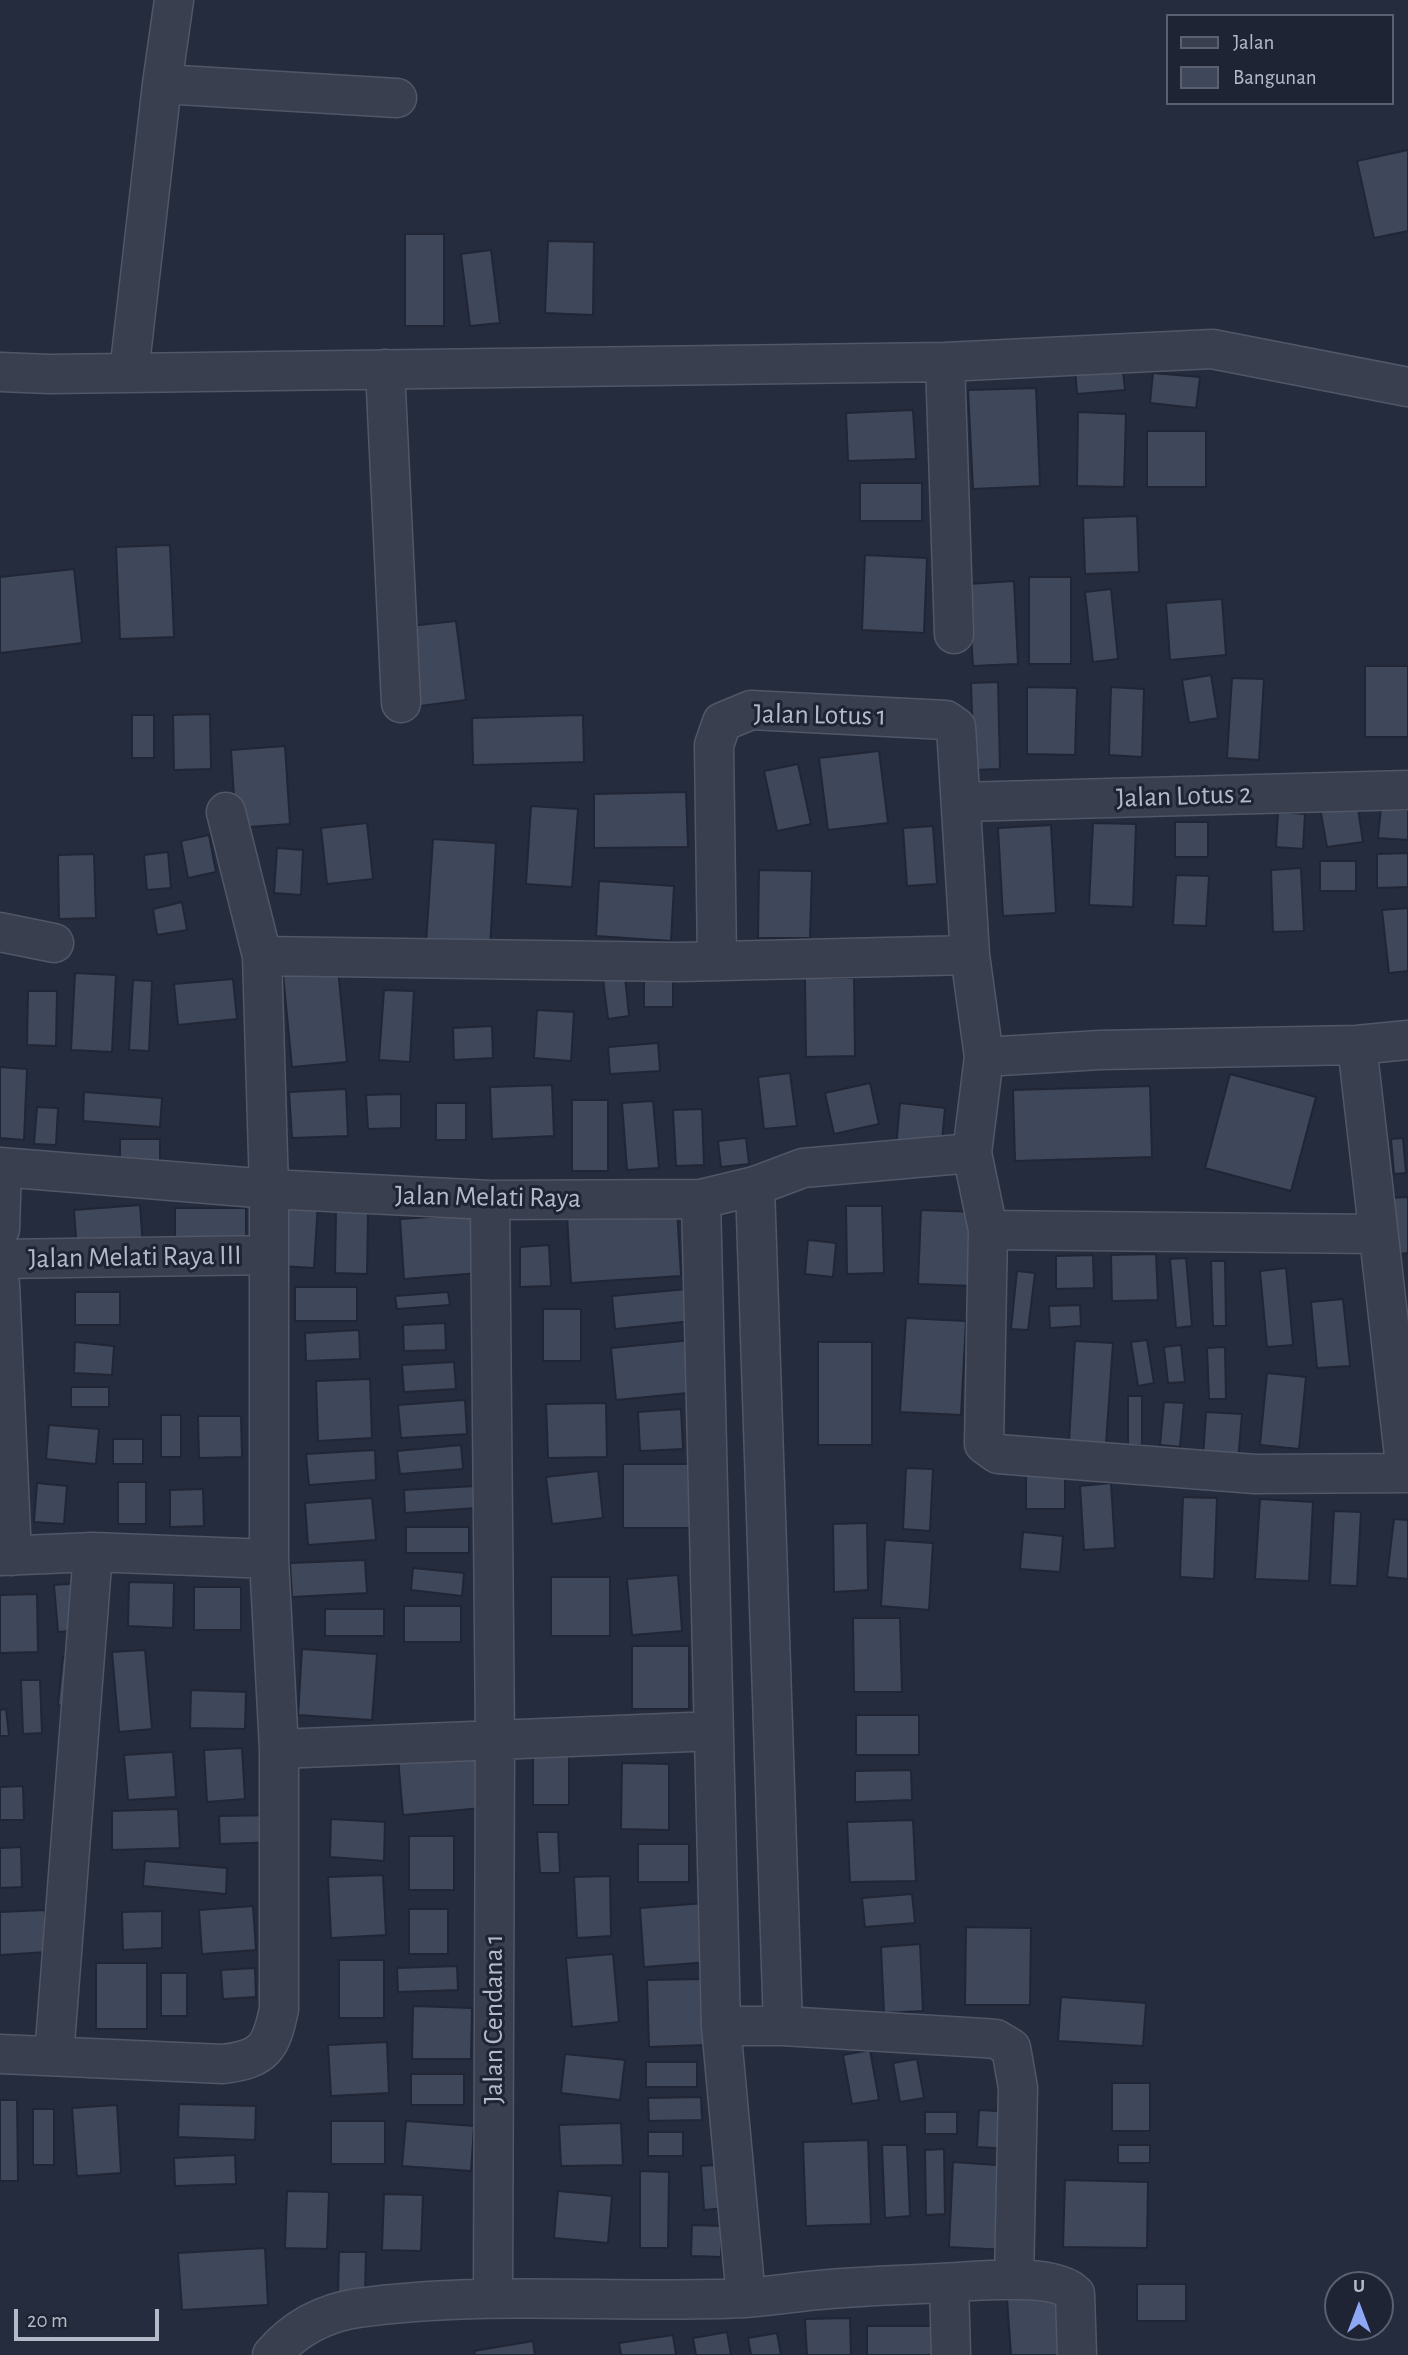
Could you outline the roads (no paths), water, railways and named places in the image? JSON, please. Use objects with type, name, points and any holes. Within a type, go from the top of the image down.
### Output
[{"type":"street","points":[[129,373],[174,0]]},
{"type":"street","points":[[162,84],[397,98]]},
{"type":"street","points":[[0,372],[129,373],[945,362],[1212,349],[1408,387]]},
{"type":"street","points":[[945,362],[954,634]]},
{"type":"street","points":[[385,369],[401,703]]},
{"type":"street","name":"Jalan Lotus 1","points":[[717,961],[714,745],[722,722],[751,710],[946,719],[956,727],[970,955],[984,1057],[972,1153],[988,1230],[984,1444],[998,1454],[1255,1474],[1407,1473]]},
{"type":"street","name":"Jalan Lotus 2","points":[[961,802],[1408,790]]},
{"type":"street","points":[[0,2054],[223,2064],[248,2061],[267,2048],[279,2010],[279,1749],[269,1559],[269,1189],[262,956],[226,812]]},
{"type":"street","points":[[0,932],[54,943]]},
{"type":"street","points":[[262,956],[332,959],[717,961],[970,955]]},
{"type":"street","points":[[984,1057],[1100,1050],[1357,1045],[1408,1040]]},
{"type":"street","points":[[1357,1045],[1407,1473]]},
{"type":"street","name":"Jalan Melati Raya","points":[[1,1167],[269,1189],[490,1200],[701,1199],[755,1186],[803,1168],[972,1153]]},
{"type":"street","points":[[0,1229],[1,1167]]},
{"type":"street","points":[[755,1186],[783,2026]]},
{"type":"street","points":[[701,1199],[721,2026],[746,2298]]},
{"type":"street","name":"Jalan Cendana 1","points":[[490,1200],[495,1740],[493,2298]]},
{"type":"street","points":[[988,1230],[1377,1234]]},
{"type":"street","name":"Jalan Melati Raya III","points":[[0,1259],[269,1255]]},
{"type":"street","points":[[0,1284],[6,1556],[93,1552],[269,1559]]},
{"type":"street","points":[[54,2056],[93,1552]]},
{"type":"street","points":[[710,1601],[769,1601]]},
{"type":"street","points":[[279,1749],[714,1731]]},
{"type":"street","points":[[721,2026],[783,2026],[983,2038],[996,2039],[1011,2048],[1018,2088],[1014,2280]]},
{"type":"street","points":[[272,2355],[304,2326],[327,2315],[357,2308],[493,2298],[746,2298],[831,2289],[1014,2280],[1067,2286],[1075,2294],[1077,2355]]},
{"type":"street","points":[[949,2283],[951,2355]]}]
